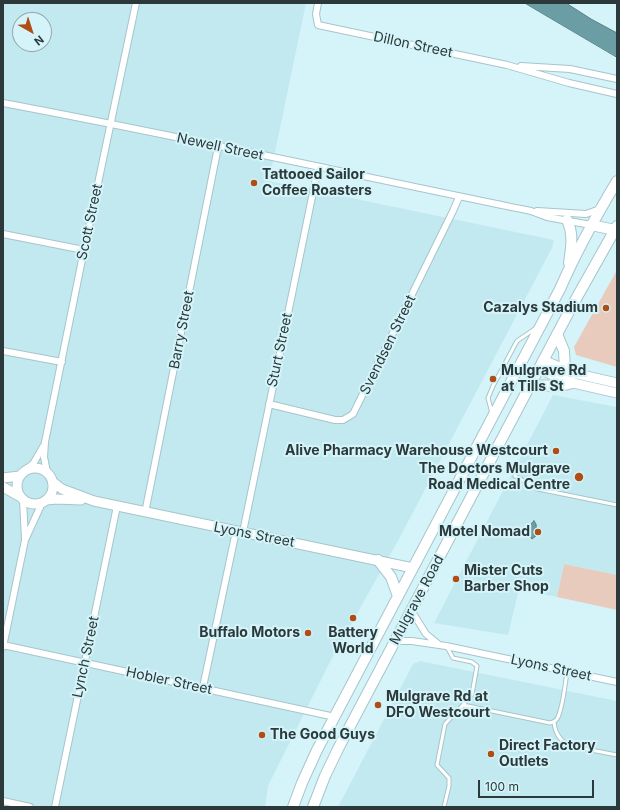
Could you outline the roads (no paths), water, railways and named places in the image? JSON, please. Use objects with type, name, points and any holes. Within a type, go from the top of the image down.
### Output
[{"type":"main road","name":"Mulgrave Road","points":[[293,805],[309,767],[492,416],[542,324],[560,289],[568,269],[617,181]]},
{"type":"main road","points":[[567,220],[572,236],[568,269]]},
{"type":"main road","points":[[591,226],[616,228]]},
{"type":"main road","name":"Mulgrave Road","points":[[313,806],[324,776],[430,573],[557,334],[616,228]]},
{"type":"main road","points":[[557,334],[564,351],[565,370]]},
{"type":"main road","points":[[524,357],[541,365]]},
{"type":"main road","points":[[530,385],[560,386],[573,384]]},
{"type":"main road","points":[[378,560],[391,577],[398,596]]},
{"type":"main road","points":[[413,568],[430,573]]},
{"type":"street","name":"Scott Street","points":[[47,472],[44,457],[45,442],[136,3]]},
{"type":"street","name":"Dillon Street","points":[[318,3],[316,14],[318,25],[507,65],[569,83],[617,94]]},
{"type":"street","name":"Dillon Street","points":[[507,65],[570,69],[617,79]]},
{"type":"street","name":"Newell Street","points":[[3,104],[111,123],[318,168],[531,211],[548,217],[591,226]]},
{"type":"street","name":"Barry Street","points":[[145,513],[218,146]]},
{"type":"street","name":"Sturt Street","points":[[203,688],[269,404],[318,168]]},
{"type":"street","name":"Svendsen Street","points":[[269,404],[335,420],[343,420],[353,414],[443,232],[459,196]]},
{"type":"street","name":"Newell Street","points":[[531,211],[586,214],[601,209]]},
{"type":"street","points":[[3,234],[84,250]]},
{"type":"street","points":[[3,351],[62,362]]},
{"type":"street","points":[[541,365],[617,383]]},
{"type":"street","points":[[541,365],[573,384],[617,393]]},
{"type":"street","name":"Scott Street","points":[[26,469],[33,464],[45,442]]},
{"type":"street","points":[[3,646],[25,540],[44,501],[52,492],[53,482],[47,472],[37,467],[26,469],[19,476],[16,486],[21,498],[25,540]]},
{"type":"street","points":[[3,478],[19,476]]},
{"type":"street","name":"Lyons Street","points":[[53,482],[62,489],[94,501],[145,513],[239,531],[413,568]]},
{"type":"street","points":[[3,487],[32,504],[44,501]]},
{"type":"street","name":"Lyons Street","points":[[44,501],[57,499],[94,501]]},
{"type":"street","name":"Lynch Street","points":[[55,807],[117,506]]},
{"type":"street","name":"Lyons Street","points":[[411,610],[426,634],[438,644]]},
{"type":"street","name":"Lyons Street","points":[[395,641],[438,644],[617,682]]},
{"type":"street","name":"Hobler Street","points":[[3,646],[335,717]]},
{"type":"street","points":[[4,802],[30,807]]},
{"type":"lane","points":[[492,416],[488,398],[512,350],[521,337],[542,324]]},
{"type":"lane","points":[[516,476],[538,489],[617,505]]},
{"type":"lane","points":[[444,807],[450,786],[449,778],[437,765],[441,741],[446,724],[472,694],[477,666],[472,662],[453,658],[446,646]]},
{"type":"lane","points":[[462,705],[550,723],[554,722],[557,720],[560,713],[567,671]]},
{"type":"lane","points":[[554,722],[554,729],[565,743],[570,746],[617,755]]},
{"type":"place","name":"Tattooed Sailor Coffee Roasters","points":[[254,183]]},
{"type":"place","name":"Cazalys Stadium","points":[[606,308]]},
{"type":"place","name":"Mulgrave Rd at Tills St","points":[[493,379]]},
{"type":"place","name":"Alive Pharmacy Warehouse Westcourt","points":[[556,451]]},
{"type":"place","name":"The Doctors Mulgrave Road Medical Centre","points":[[579,477]]},
{"type":"place","name":"Motel Nomad","points":[[538,532]]},
{"type":"place","name":"Mister Cuts Barber Shop","points":[[456,579]]},
{"type":"place","name":"Battery World","points":[[353,618]]},
{"type":"place","name":"Buffalo Motors","points":[[308,633]]},
{"type":"place","name":"Mulgrave Rd at DFO Westcourt","points":[[378,705]]},
{"type":"place","name":"The Good Guys","points":[[262,735]]},
{"type":"place","name":"Direct Factory Outlets","points":[[491,754]]}]
